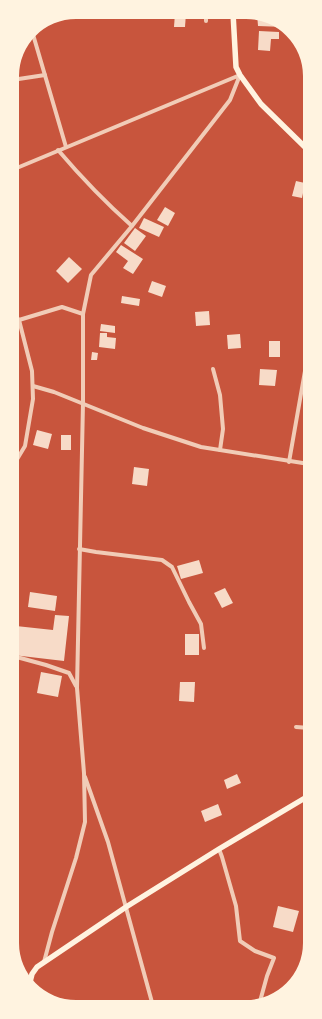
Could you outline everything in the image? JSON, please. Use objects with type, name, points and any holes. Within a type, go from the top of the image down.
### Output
[{"type":"main road","points":[[233,19],[236,67],[240,75],[261,104],[303,145]]},
{"type":"main road","points":[[31,978],[37,966],[126,907],[303,799]]},
{"type":"street","points":[[34,38],[66,147]]},
{"type":"street","points":[[19,79],[45,75]]},
{"type":"street","points":[[19,167],[240,75]]},
{"type":"street","points":[[44,962],[86,822],[84,773],[77,688],[83,403],[83,314],[90,275],[132,226],[230,100],[240,75]]},
{"type":"street","points":[[58,150],[112,208],[132,226]]},
{"type":"street","points":[[19,456],[25,446],[33,399],[33,386],[32,371],[19,320],[62,307],[83,314]]},
{"type":"street","points":[[213,369],[220,395],[223,430],[220,450]]},
{"type":"street","points":[[289,462],[303,382]]},
{"type":"street","points":[[33,386],[83,403],[143,428],[201,447],[303,463]]},
{"type":"street","points":[[79,549],[162,560],[172,567],[188,602],[201,624],[204,648]]},
{"type":"street","points":[[19,658],[69,673],[77,688]]},
{"type":"street","points":[[296,727],[303,728]]},
{"type":"street","points":[[84,773],[108,842],[151,1000]]},
{"type":"street","points":[[219,849],[236,906],[240,941],[255,951],[274,958],[261,998]]},
{"type":"building","points":[[175,19],[186,19],[185,27],[174,27]]},
{"type":"building","points":[[258,20],[274,27],[258,26]]},
{"type":"building","points":[[259,31],[279,32],[279,39],[271,39],[270,51],[258,50]]},
{"type":"building","points":[[296,181],[303,183],[302,198],[292,196]]},
{"type":"building","points":[[165,207],[175,213],[168,226],[157,220]]},
{"type":"building","points":[[144,218],[164,227],[159,237],[139,228]]},
{"type":"building","points":[[135,228],[146,236],[135,251],[124,243]]},
{"type":"building","points":[[121,245],[143,259],[133,274],[123,268],[128,261],[116,252]]},
{"type":"building","points":[[69,257],[82,269],[68,283],[56,271]]},
{"type":"building","points":[[152,281],[166,286],[162,297],[148,292]]},
{"type":"building","points":[[122,296],[140,299],[139,306],[121,303]]},
{"type":"building","points":[[209,311],[210,325],[196,326],[195,312]]},
{"type":"building","points":[[101,324],[115,326],[115,333],[100,331]]},
{"type":"building","points":[[100,333],[107,333],[107,337],[116,338],[115,349],[99,347]]},
{"type":"building","points":[[240,334],[241,348],[228,349],[227,335]]},
{"type":"building","points":[[269,341],[280,341],[280,357],[269,357]]},
{"type":"building","points":[[92,352],[98,353],[97,360],[91,360]]},
{"type":"building","points":[[260,369],[277,370],[275,386],[259,385]]},
{"type":"building","points":[[37,430],[52,434],[48,449],[33,445]]},
{"type":"building","points":[[61,435],[71,435],[71,450],[61,450]]},
{"type":"building","points":[[134,467],[149,469],[147,486],[132,484]]},
{"type":"building","points":[[199,560],[203,573],[181,579],[177,566]]},
{"type":"building","points":[[225,588],[233,603],[222,608],[214,593]]},
{"type":"building","points":[[30,592],[57,596],[55,611],[28,607]]},
{"type":"building","points":[[55,615],[69,616],[64,661],[19,656],[19,626],[53,630]]},
{"type":"building","points":[[185,634],[199,634],[199,655],[185,655]]},
{"type":"building","points":[[41,672],[62,676],[58,697],[37,693]]},
{"type":"building","points":[[180,682],[195,682],[194,702],[179,701]]},
{"type":"building","points":[[237,774],[241,783],[227,789],[224,780]]},
{"type":"building","points":[[218,804],[222,815],[205,822],[201,811]]},
{"type":"building","points":[[278,906],[299,911],[293,932],[273,927]]}]
